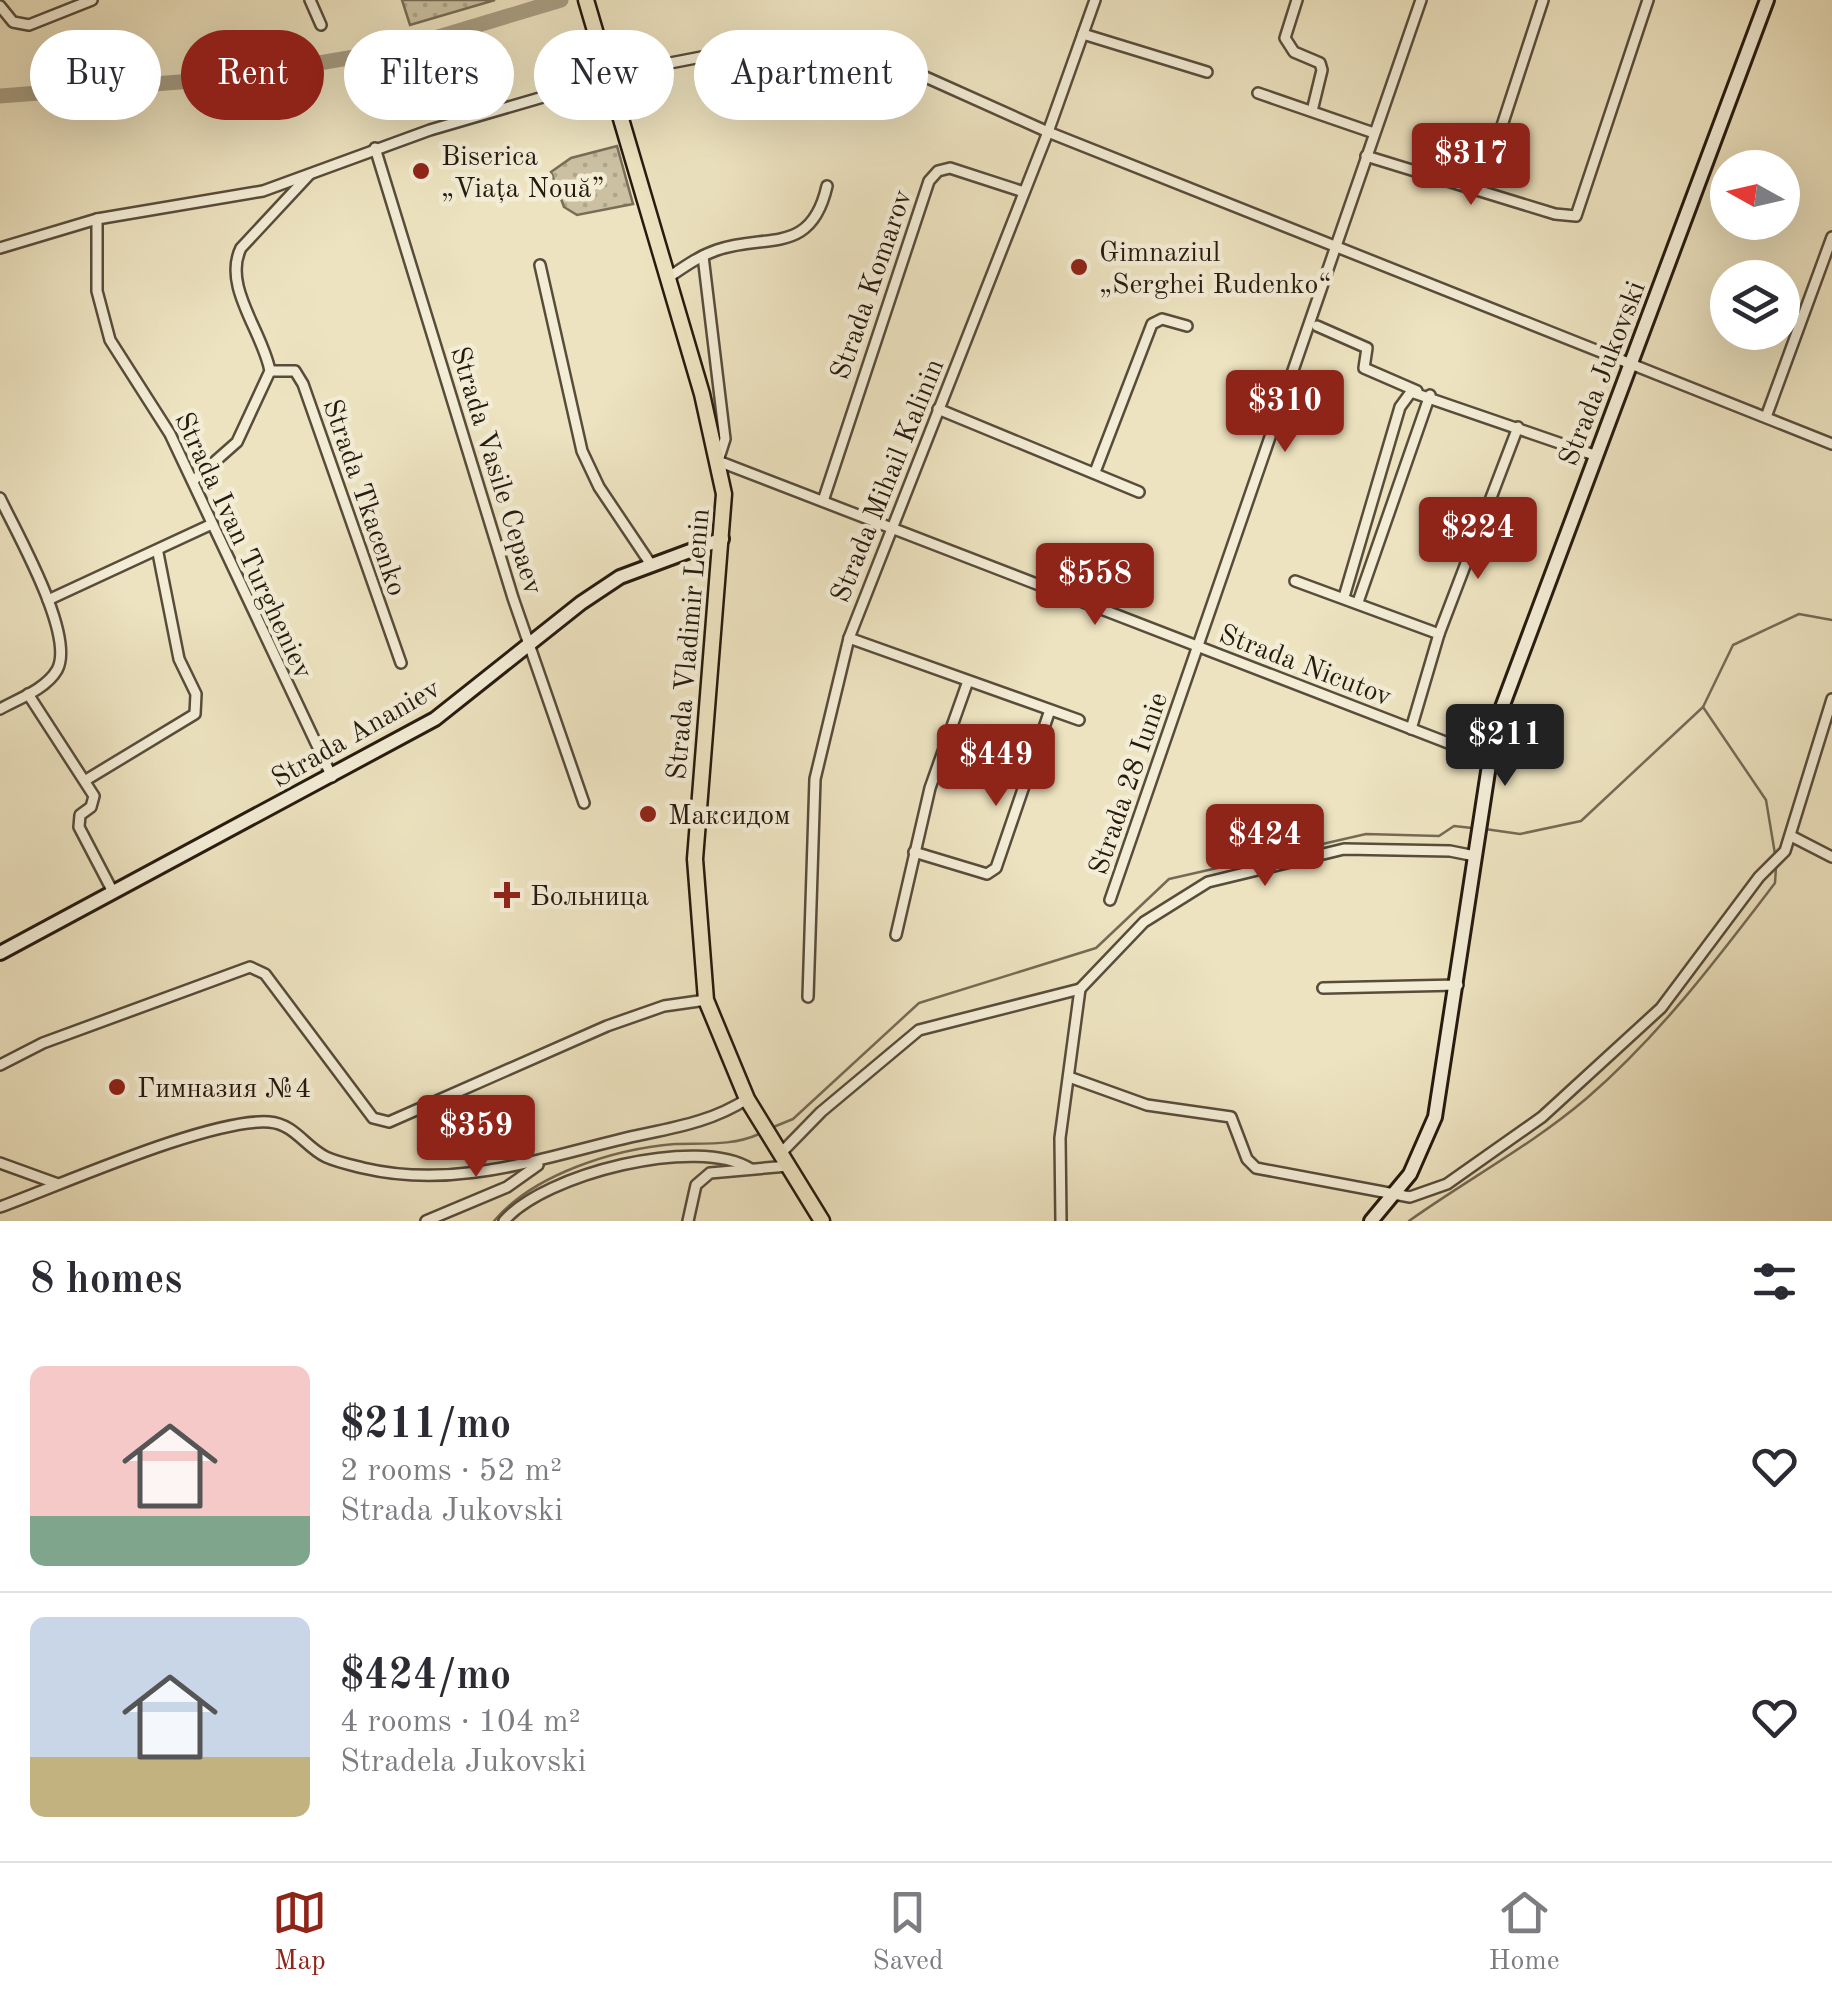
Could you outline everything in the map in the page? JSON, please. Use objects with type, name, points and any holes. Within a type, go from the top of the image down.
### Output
[{"type":"main road","name":"Strada Vladimir Lenin","points":[[586,0],[595,30]]},
{"type":"main road","name":"Strada Jukovski","points":[[1371,1221],[1396,1196],[1435,1117],[1458,985],[1487,758],[1516,664],[1767,0]]},
{"type":"main road","name":"Strada Vladimir Lenin","points":[[622,120],[724,494],[695,859],[706,1000],[749,1102],[822,1221]]},
{"type":"main road","name":"Strada Ananiev","points":[[0,953],[332,776],[454,706],[602,588],[650,563],[722,540]]},
{"type":"street","points":[[0,6],[13,22],[29,25],[92,0]]},
{"type":"street","points":[[310,0],[320,25]]},
{"type":"street","name":"Strada Mihail Kalinin","points":[[808,997],[818,757],[848,638],[1048,132],[1095,0]]},
{"type":"street","points":[[1296,0],[1284,38],[1294,52],[1320,63],[1322,70],[1312,111]]},
{"type":"street","name":"Strada 28 Iunie","points":[[1110,900],[1421,0]]},
{"type":"street","points":[[1481,190],[1543,0]]},
{"type":"street","points":[[1366,156],[1566,217],[1576,216],[1648,0]]},
{"type":"street","points":[[1084,34],[1206,72]]},
{"type":"street","points":[[674,64],[722,53],[850,54],[921,75],[1048,132],[1832,444]]},
{"type":"street","points":[[1258,93],[1374,133]]},
{"type":"street","points":[[0,248],[96,219],[263,191],[374,148],[534,101]]},
{"type":"street","name":"Strada Vasile Cepaev","points":[[374,148],[503,566],[584,803]]},
{"type":"street","name":"Strada Komarov","points":[[822,501],[929,182],[938,171],[950,168],[1024,192]]},
{"type":"street","points":[[194,480],[238,442],[270,371],[238,284],[235,261],[241,248],[312,172]]},
{"type":"street","points":[[668,277],[702,256],[732,246],[788,240],[818,212],[828,186]]},
{"type":"street","name":"Strada Ivan Turgheniev","points":[[96,219],[96,291],[110,340],[148,397],[194,480],[332,776]]},
{"type":"street","points":[[1766,417],[1832,237]]},
{"type":"street","points":[[702,256],[726,439],[718,462]]},
{"type":"street","points":[[540,265],[582,450],[600,487],[650,563]]},
{"type":"street","points":[[1095,472],[1152,324],[1162,319],[1187,326]]},
{"type":"street","points":[[1317,326],[1367,348],[1364,368],[1596,456]]},
{"type":"street","name":"Strada Tkacenko","points":[[270,371],[292,370],[303,384],[401,663]]},
{"type":"street","points":[[1344,597],[1404,397],[1424,393]]},
{"type":"street","points":[[1358,602],[1424,393]]},
{"type":"street","points":[[938,410],[1140,492]]},
{"type":"street","points":[[1411,728],[1438,634],[1518,426]]},
{"type":"street","name":"Strada Nicutov","points":[[718,462],[1487,758]]},
{"type":"street","points":[[0,498],[48,600],[62,655],[54,674],[0,709]]},
{"type":"street","points":[[48,600],[158,553],[212,524]]},
{"type":"street","points":[[86,780],[195,714],[196,694],[179,659],[158,553]]},
{"type":"street","points":[[1295,581],[1438,634]]},
{"type":"street","points":[[848,638],[1079,720]]},
{"type":"street","points":[[896,934],[930,788],[968,681]]},
{"type":"street","points":[[28,694],[86,780],[94,802],[80,815],[78,827],[114,892]]},
{"type":"street","points":[[1070,1076],[1147,1105],[1231,1116],[1247,1159],[1256,1168],[1396,1196],[1410,1197],[1446,1184],[1542,1117],[1661,1008],[1793,837],[1832,699]]},
{"type":"street","points":[[914,852],[987,874],[996,868],[1050,710]]},
{"type":"street","points":[[1818,746],[1832,751]]},
{"type":"street","points":[[1793,837],[1832,858]]},
{"type":"street","points":[[780,1150],[919,1030],[1080,989],[1144,922],[1208,882],[1344,849],[1450,851],[1475,856]]},
{"type":"street","points":[[0,1065],[43,1044],[250,967],[266,974],[369,1113],[380,1122],[396,1119],[607,1026],[664,1006],[706,1000]]},
{"type":"street","points":[[1324,988],[1458,985]]},
{"type":"street","points":[[1061,1221],[1060,1138],[1080,989]]},
{"type":"street","points":[[0,1207],[215,1132],[272,1122],[292,1130],[325,1156],[382,1172],[464,1174],[540,1163],[603,1144],[707,1121],[749,1102]]},
{"type":"street","points":[[504,1221],[536,1196],[595,1171],[723,1155],[751,1169]]},
{"type":"street","points":[[702,1156],[710,1173]]},
{"type":"street","points":[[0,1163],[58,1184]]},
{"type":"street","points":[[426,1221],[507,1187],[540,1163]]},
{"type":"street","points":[[688,1221],[696,1185],[710,1173],[791,1166]]},
{"type":"shaded area","points":[[402,0],[495,0],[410,25]]},
{"type":"shaded area","points":[[617,146],[633,204],[577,215],[564,207],[551,172],[571,158]]},
{"type":"waterway","points":[[0,96],[231,78],[395,50],[561,0]]},
{"type":"waterway","points":[[1485,829],[1520,834],[1581,821],[1703,707],[1733,645],[1799,614],[1832,620]]},
{"type":"waterway","points":[[1703,707],[1766,800],[1775,854]]},
{"type":"waterway","points":[[771,1128],[793,1119],[919,1003],[1096,948],[1169,879],[1366,834],[1439,836],[1454,826],[1472,828]]},
{"type":"waterway","points":[[1409,1221],[1544,1131],[1614,1074],[1687,995],[1731,940],[1775,883],[1776,867]]},
{"type":"waterway","points":[[494,1221],[511,1204],[553,1177],[601,1158],[651,1147],[729,1142],[759,1134]]},
{"type":"place","name":"Biserica „Viața Nouă”","points":[[421,171]]},
{"type":"place","name":"Gimnaziul „Serghei Rudenko“","points":[[1079,267]]},
{"type":"place","name":"Максидом","points":[[648,814]]},
{"type":"place","name":"Больница","points":[[507,895]]},
{"type":"place","name":"Гимназия №4","points":[[117,1087]]}]
